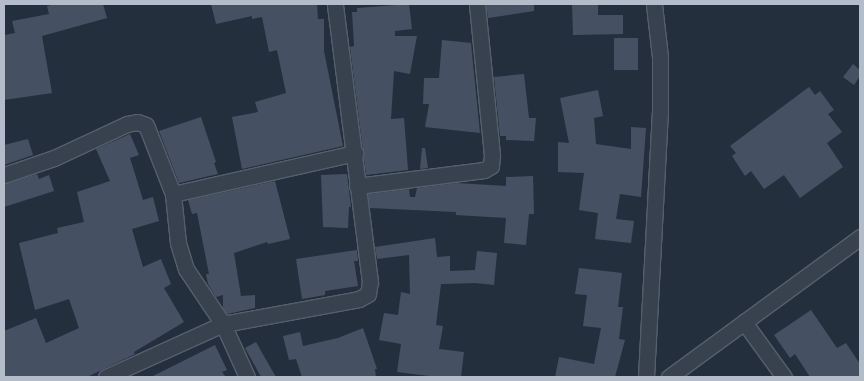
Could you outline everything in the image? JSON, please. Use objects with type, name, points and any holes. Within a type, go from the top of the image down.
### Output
[{"type":"street","points":[[106,377],[224,324],[359,299],[368,294],[370,282],[335,4]]},
{"type":"street","points":[[357,186],[484,170],[491,166],[492,155],[477,4]]},
{"type":"street","points":[[646,377],[660,113],[660,57],[654,4]]},
{"type":"street","points":[[4,175],[54,158],[127,124],[137,122],[146,125],[174,194],[178,243],[186,269],[224,324],[247,377]]},
{"type":"street","points":[[174,194],[355,153]]},
{"type":"street","points":[[669,377],[860,237]]},
{"type":"street","points":[[744,322],[784,377]]},
{"type":"building","points":[[56,4],[103,4],[107,18],[42,36],[52,93],[4,100],[4,35],[15,33],[12,21],[49,14],[47,6]]},
{"type":"building","points":[[211,4],[317,4],[318,19],[324,19],[324,51],[343,146],[242,169],[232,117],[258,112],[255,102],[286,93],[277,50],[269,52],[262,17],[252,19],[252,16],[216,24]]},
{"type":"building","points":[[409,4],[412,29],[395,31],[395,36],[417,36],[410,74],[394,71],[391,119],[404,118],[408,170],[366,175],[350,47],[354,46],[352,12],[357,12],[357,8]]},
{"type":"building","points":[[486,4],[534,4],[534,11],[488,18]]},
{"type":"building","points":[[572,4],[598,4],[598,15],[623,15],[623,34],[573,35]]},
{"type":"building","points":[[614,38],[638,38],[638,70],[614,70]]},
{"type":"building","points":[[442,40],[471,43],[480,133],[425,127],[429,104],[423,104],[424,78],[439,78]]},
{"type":"building","points":[[853,64],[860,70],[860,76],[854,85],[843,77]]},
{"type":"building","points":[[524,74],[529,118],[536,118],[534,141],[506,140],[506,136],[500,136],[494,77]]},
{"type":"building","points":[[809,87],[815,95],[820,91],[834,110],[828,114],[842,132],[827,143],[843,167],[800,198],[784,175],[764,189],[751,171],[745,176],[732,156],[736,153],[730,146]]},
{"type":"building","points":[[598,90],[603,116],[594,118],[596,144],[631,149],[631,127],[646,128],[641,197],[620,194],[616,219],[634,221],[631,243],[595,239],[598,213],[579,210],[584,173],[558,172],[558,142],[569,143],[560,98]]},
{"type":"building","points":[[201,117],[216,162],[214,163],[218,174],[179,183],[159,131]]},
{"type":"building","points":[[130,134],[139,155],[130,158],[143,200],[153,197],[159,221],[132,229],[143,267],[161,259],[171,284],[164,288],[184,322],[134,352],[135,354],[87,377],[4,377],[4,331],[36,318],[46,343],[79,328],[69,299],[35,310],[19,243],[58,233],[57,228],[84,222],[77,192],[110,181],[96,149]]},
{"type":"building","points":[[28,139],[33,155],[4,165],[4,145]]},
{"type":"building","points":[[422,148],[425,148],[428,168],[420,169]]},
{"type":"building","points":[[37,174],[39,179],[49,175],[54,191],[4,207],[4,184]]},
{"type":"building","points":[[347,174],[351,207],[349,207],[348,228],[323,227],[321,175]]},
{"type":"building","points":[[533,176],[534,214],[529,214],[526,245],[504,243],[506,218],[456,215],[456,212],[370,208],[368,194],[409,189],[410,197],[415,197],[417,188],[456,183],[506,186],[506,177]]},
{"type":"building","points":[[275,181],[290,239],[268,244],[267,242],[234,253],[241,296],[255,295],[255,308],[227,314],[223,308],[223,295],[216,297],[208,284],[206,274],[209,274],[197,213],[192,214],[188,200]]},
{"type":"building","points":[[435,238],[437,257],[450,256],[450,271],[475,270],[477,251],[497,253],[494,285],[475,283],[441,284],[436,325],[443,326],[439,349],[464,352],[461,377],[437,377],[397,372],[401,344],[379,340],[384,313],[398,315],[401,292],[410,294],[409,255],[377,259],[375,247]]},
{"type":"building","points":[[357,250],[358,261],[354,261],[358,286],[325,291],[325,295],[302,299],[296,259]]},
{"type":"building","points":[[579,268],[622,273],[618,307],[623,307],[619,339],[625,340],[615,377],[555,377],[559,357],[594,364],[601,328],[583,326],[587,295],[575,294]]},
{"type":"building","points":[[811,310],[837,348],[846,343],[860,364],[860,377],[810,377],[795,354],[790,358],[774,335]]},
{"type":"building","points":[[363,328],[377,369],[375,369],[376,377],[302,377],[296,359],[289,360],[283,336],[300,332],[303,346],[338,338]]},
{"type":"building","points":[[256,342],[276,377],[261,377],[245,348]]},
{"type":"building","points":[[215,345],[227,370],[222,372],[226,377],[151,377]]}]
